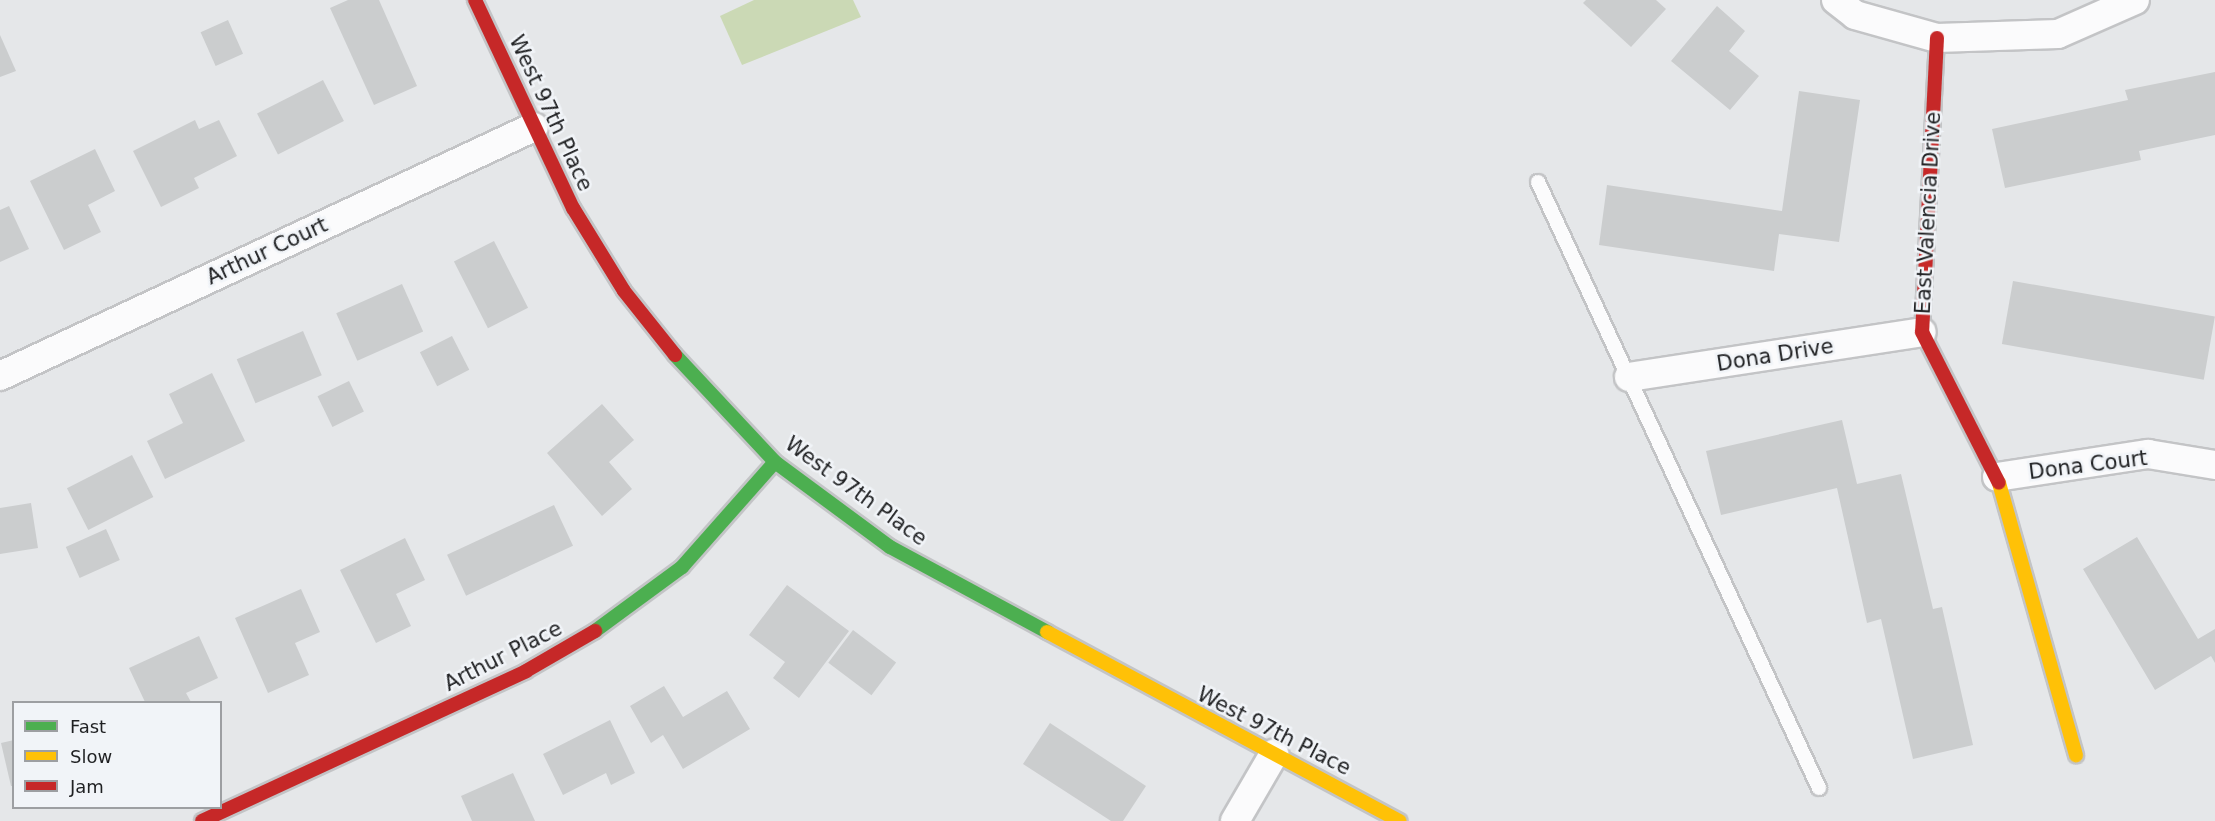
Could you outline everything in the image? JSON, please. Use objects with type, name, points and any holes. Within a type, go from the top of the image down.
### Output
[{"type":"street","points":[[1836,0],[1855,15],[1937,38],[2058,34],[2136,0]]},
{"type":"street","name":"West 97th Place","points":[[480,2],[534,127],[573,208],[630,299],[701,388],[776,462],[890,547],[1400,821]]},
{"type":"street","name":"East Valencia Drive","points":[[1937,38],[1922,332],[1997,477],[2076,755]]},
{"type":"street","name":"Arthur Court","points":[[0,376],[534,127]]},
{"type":"street","name":"Dona Drive","points":[[1629,377],[1922,332]]},
{"type":"street","name":"Dona Court","points":[[1997,477],[2148,454],[2215,465]]},
{"type":"street","name":"Arthur Place","points":[[202,821],[526,671],[609,623],[682,567],[776,462]]},
{"type":"street","points":[[1235,821],[1274,754]]},
{"type":"lane","points":[[1538,182],[1819,788]]},
{"type":"green space","points":[[754,0],[853,0],[861,17],[742,65],[720,16]]},
{"type":"building","points":[[348,0],[379,0],[417,86],[374,105],[330,8]]},
{"type":"building","points":[[1586,0],[1656,0],[1666,9],[1631,47],[1583,3]]},
{"type":"building","points":[[1717,6],[1745,31],[1729,51],[1759,76],[1730,110],[1671,61]]},
{"type":"building","points":[[228,20],[243,54],[216,66],[201,32]]},
{"type":"building","points":[[0,35],[16,71],[0,77]]},
{"type":"building","points":[[2215,72],[2215,135],[2139,151],[2141,160],[2005,188],[1992,129],[2128,100],[2125,90]]},
{"type":"building","points":[[323,80],[344,121],[278,155],[257,114]]},
{"type":"building","points":[[1799,91],[1860,100],[1839,242],[1779,234],[1774,271],[1599,245],[1607,185],[1782,211]]},
{"type":"building","points":[[195,120],[199,129],[219,120],[237,156],[194,178],[199,188],[161,207],[133,151]]},
{"type":"building","points":[[95,149],[115,191],[88,205],[101,232],[64,250],[30,181]]},
{"type":"building","points":[[9,206],[29,249],[0,262],[0,210]]},
{"type":"building","points":[[494,241],[528,308],[488,328],[454,261]]},
{"type":"building","points":[[2013,281],[2215,317],[2204,380],[2002,344]]},
{"type":"building","points":[[402,284],[423,332],[357,361],[336,313]]},
{"type":"building","points":[[303,331],[322,375],[255,403],[237,359]]},
{"type":"building","points":[[452,336],[469,370],[437,386],[420,352]]},
{"type":"building","points":[[212,373],[245,441],[165,479],[147,441],[183,423],[169,394]]},
{"type":"building","points":[[349,381],[364,412],[332,427],[318,396]]},
{"type":"building","points":[[602,404],[634,440],[609,462],[632,489],[602,516],[547,453]]},
{"type":"building","points":[[1842,420],[1857,484],[1901,474],[1933,609],[1942,607],[1973,745],[1913,759],[1881,619],[1867,623],[1837,488],[1721,515],[1706,451]]},
{"type":"building","points":[[132,455],[153,497],[88,530],[67,488]]},
{"type":"building","points":[[31,503],[38,548],[0,554],[0,508]]},
{"type":"building","points":[[554,505],[573,546],[466,596],[447,555]]},
{"type":"building","points":[[106,529],[120,560],[80,578],[66,547]]},
{"type":"building","points":[[2137,537],[2198,639],[2215,629],[2215,663],[2211,656],[2155,690],[2083,569]]},
{"type":"building","points":[[405,538],[425,580],[396,594],[411,626],[376,643],[340,570]]},
{"type":"building","points":[[787,585],[849,631],[799,698],[773,678],[785,662],[749,635]]},
{"type":"building","points":[[301,589],[320,632],[295,643],[309,675],[268,693],[235,618]]},
{"type":"building","points":[[853,630],[896,662],[871,695],[828,663]]},
{"type":"building","points":[[199,636],[218,678],[186,693],[190,701],[145,701],[129,668]]},
{"type":"building","points":[[664,686],[683,717],[727,691],[750,729],[683,769],[663,735],[651,743],[630,706]]},
{"type":"building","points":[[610,720],[635,773],[611,785],[606,773],[563,795],[543,754]]},
{"type":"building","points":[[1050,723],[1146,786],[1123,821],[1111,821],[1023,764]]},
{"type":"building","points":[[12,740],[12,786],[11,786],[1,743]]},
{"type":"building","points":[[513,773],[535,821],[472,821],[461,796]]},
{"type":"traffic: fast","points":[[675,355],[775,462],[890,547],[1047,632]]},
{"type":"traffic: fast","points":[[595,631],[682,567],[775,462]]},
{"type":"traffic: slow","points":[[1999,483],[2076,755]]},
{"type":"traffic: slow","points":[[1047,632],[1400,821]]},
{"type":"traffic: jam","points":[[475,0],[573,208],[624,291],[675,355]]},
{"type":"traffic: jam","points":[[1937,38],[1922,332],[1999,483]]},
{"type":"traffic: jam","points":[[202,821],[526,671],[595,631]]}]
